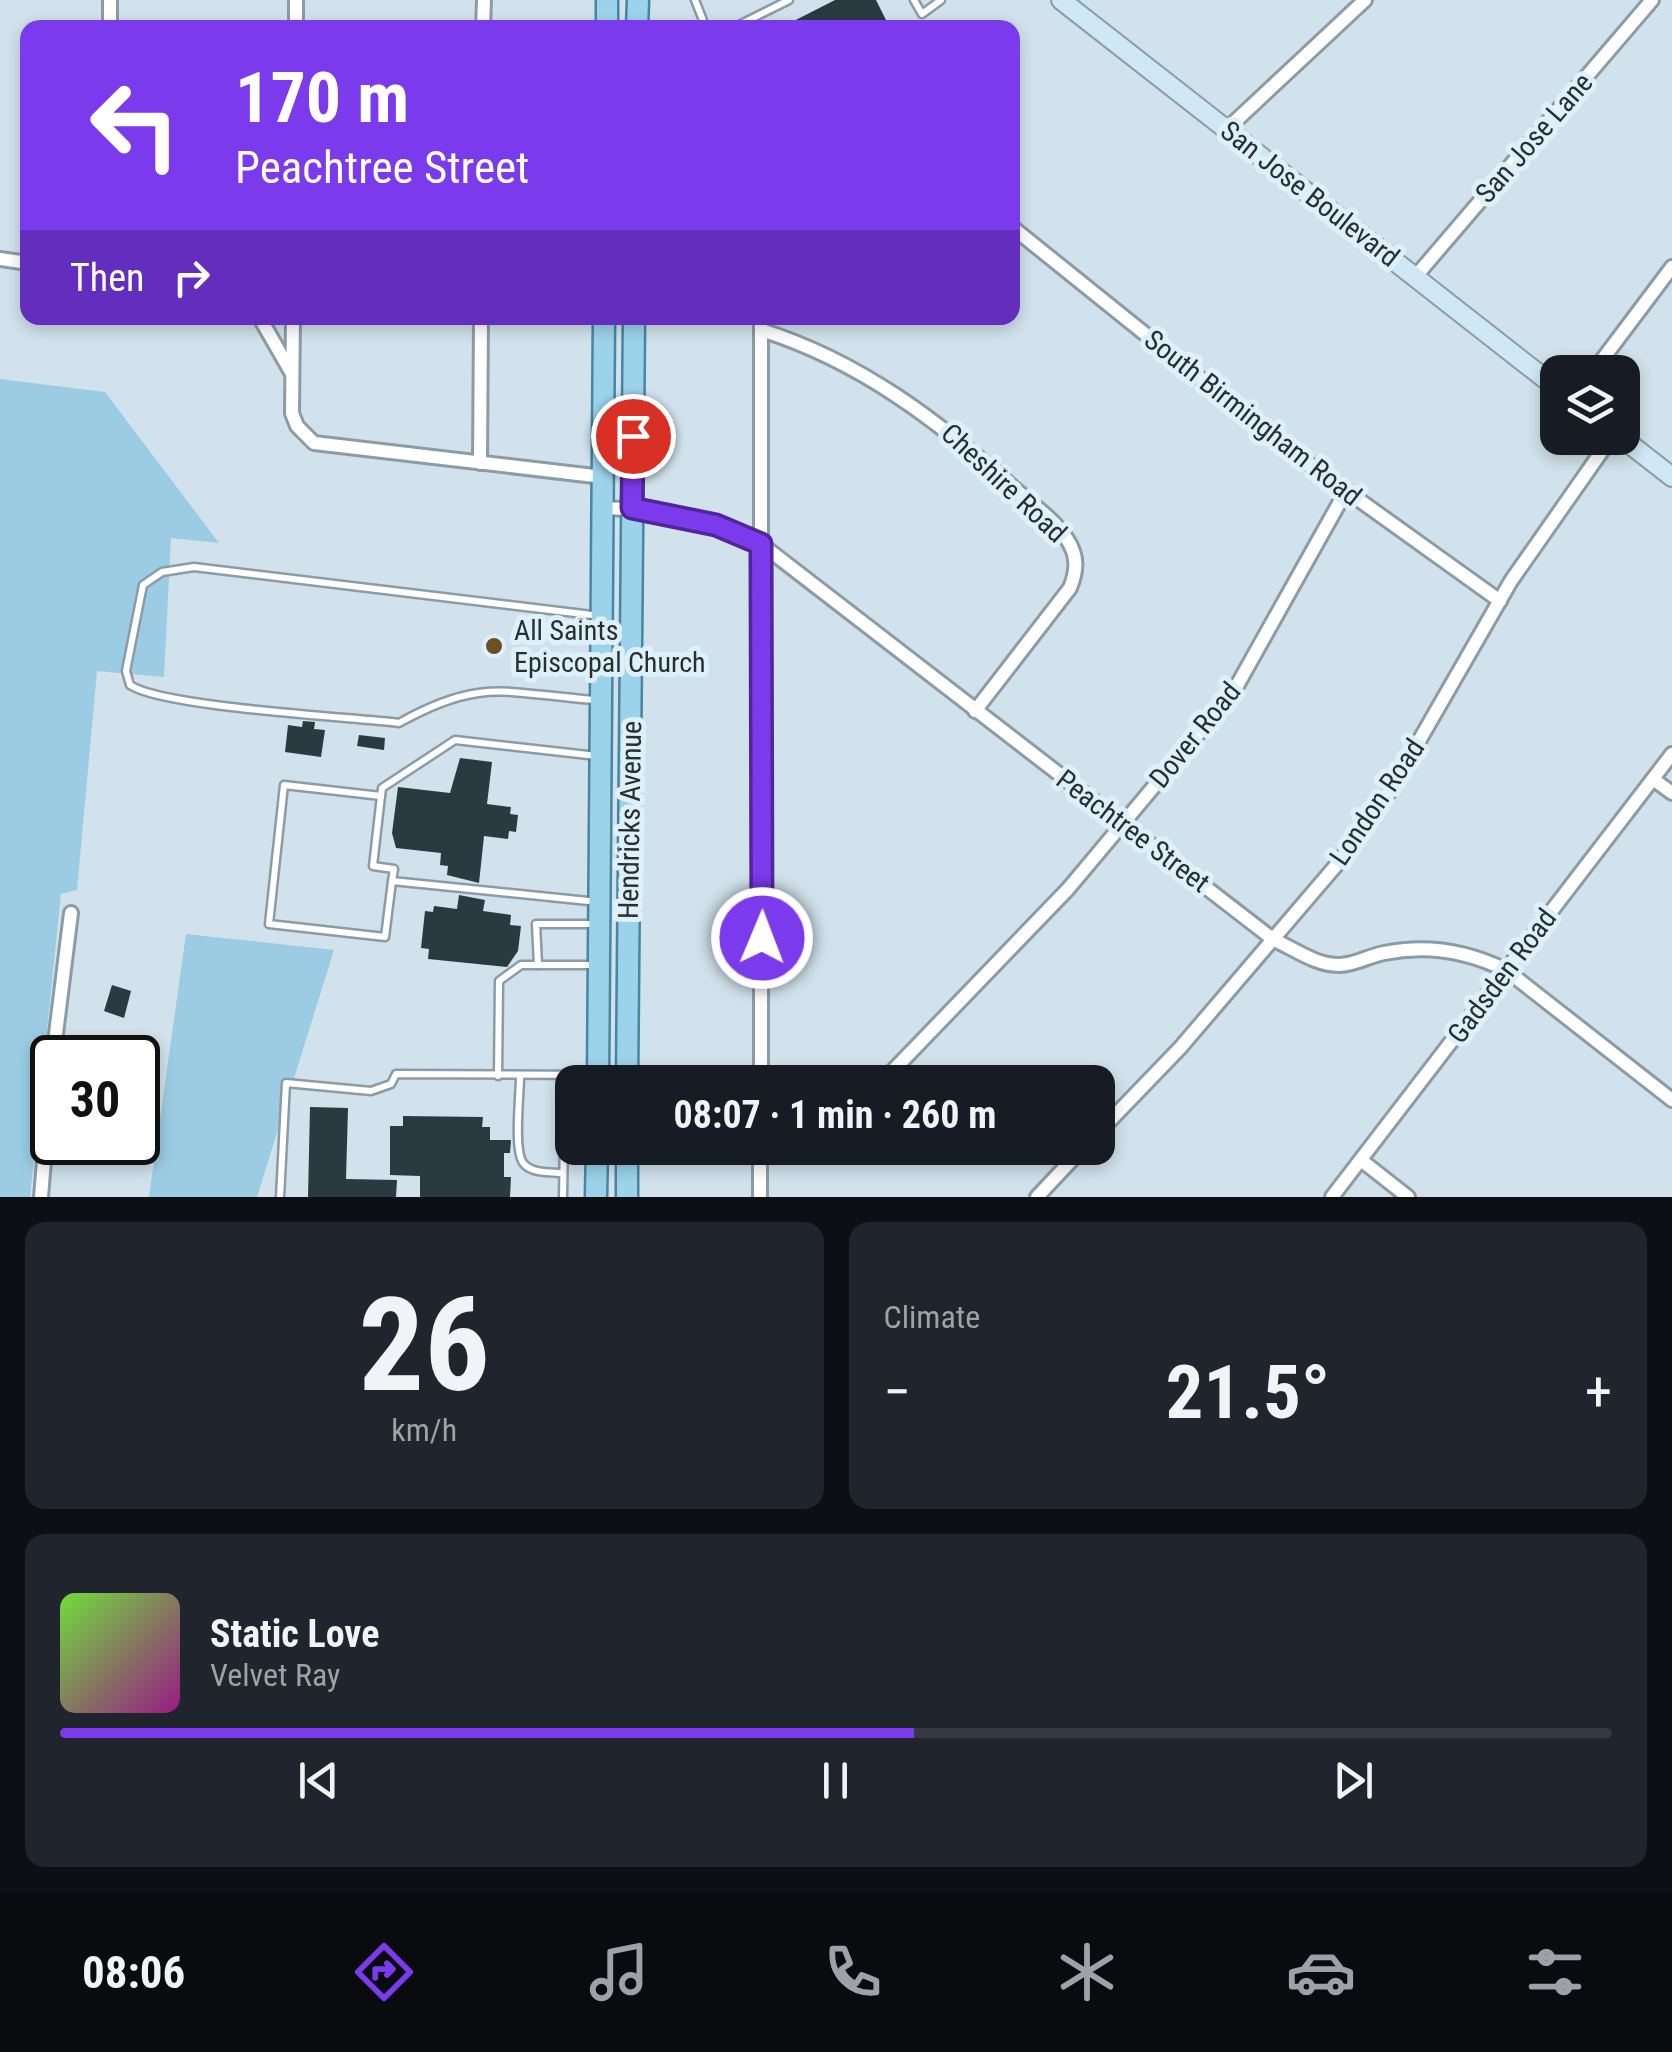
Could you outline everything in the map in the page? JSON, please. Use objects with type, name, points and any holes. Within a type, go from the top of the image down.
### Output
[{"type":"main road","name":"Hendricks Avenue","points":[[599,1065],[604,325]]},
{"type":"main road","name":"Hendricks Avenue","points":[[628,1065],[634,325]]},
{"type":"main road","points":[[602,700],[632,701]]},
{"type":"main road","points":[[599,902],[629,897]]},
{"type":"main road","points":[[596,1197],[597,1165]]},
{"type":"main road","points":[[627,1165],[627,1197]]},
{"type":"street","name":"San Jose Boulevard","points":[[1062,0],[1540,374]]},
{"type":"street","points":[[1227,129],[1364,0]]},
{"type":"street","name":"San Jose Lane","points":[[1416,276],[1652,0]]},
{"type":"street","name":"South Birmingham Road","points":[[1020,234],[1346,491],[1500,601]]},
{"type":"street","points":[[1606,355],[1672,267]]},
{"type":"street","points":[[264,325],[292,374]]},
{"type":"street","points":[[293,325],[292,412],[297,426],[314,443],[603,477]]},
{"type":"street","points":[[480,463],[481,325]]},
{"type":"street","points":[[761,325],[761,1065]]},
{"type":"street","name":"Cheshire Road","points":[[763,325],[849,366],[935,419],[1038,509],[1073,550],[1076,574],[1070,588],[975,711]]},
{"type":"street","points":[[1640,452],[1672,477]]},
{"type":"street","name":"London Road","points":[[1115,1115],[1180,1048],[1331,872],[1392,788],[1500,601],[1599,455]]},
{"type":"street","name":"Dover Road","points":[[898,1065],[1068,890],[1234,690],[1346,491]]},
{"type":"street","name":"Peachtree Street","points":[[603,508],[632,508],[716,525],[761,544],[1274,940],[1319,962],[1338,965],[1410,949],[1470,954],[1506,970],[1672,1100]]},
{"type":"street","name":"Gadsden Road","points":[[1332,1197],[1672,754]]},
{"type":"street","points":[[1653,779],[1672,793]]},
{"type":"street","points":[[56,1035],[71,912]]},
{"type":"street","points":[[1361,1160],[1408,1197]]},
{"type":"street","points":[[41,1197],[44,1165]]},
{"type":"street","points":[[760,1165],[760,1197]]},
{"type":"street","points":[[1037,1197],[1068,1165]]},
{"type":"lane","points":[[749,20],[789,0]]},
{"type":"lane","points":[[914,0],[922,14],[941,0]]},
{"type":"lane","points":[[602,616],[194,567],[162,572],[143,585],[126,670],[130,685],[138,690],[179,699],[399,722],[428,707],[494,688],[602,700]]},
{"type":"lane","points":[[381,796],[284,785],[269,924],[385,938],[394,869],[373,866],[382,788],[455,740],[600,756]]},
{"type":"lane","points":[[392,881],[599,902]]},
{"type":"lane","points":[[538,965],[536,924],[599,924]]},
{"type":"lane","points":[[498,1076],[499,980],[522,964],[599,966]]},
{"type":"lane","points":[[280,1197],[286,1082],[371,1091],[391,1084],[396,1074],[555,1078]]},
{"type":"lane","points":[[520,1077],[518,1152],[524,1164],[538,1171],[563,1174]]},
{"type":"lane","points":[[563,1165],[563,1197]]},
{"type":"shaded area","points":[[0,379],[105,392],[219,543],[171,538],[164,677],[97,671],[77,890],[61,894],[47,1035],[30,1035],[30,1165],[33,1165],[30,1197],[0,1197]]},
{"type":"shaded area","points":[[186,934],[334,950],[257,1197],[149,1197],[154,1165],[160,1165],[160,1119]]},
{"type":"building","points":[[835,0],[876,0],[886,20],[796,20]]},
{"type":"building","points":[[303,721],[315,722],[314,729],[325,730],[321,757],[285,752],[288,725],[302,727]]},
{"type":"building","points":[[359,735],[385,738],[384,750],[357,746]]},
{"type":"building","points":[[460,758],[492,762],[487,804],[511,807],[510,814],[518,815],[516,832],[509,831],[508,839],[484,836],[479,883],[447,875],[448,866],[440,865],[441,853],[396,848],[392,833],[398,787],[450,793]]},
{"type":"building","points":[[459,895],[485,900],[483,911],[511,915],[510,925],[521,926],[518,951],[507,967],[428,959],[429,949],[421,948],[425,911],[433,912],[434,906],[457,909]]},
{"type":"building","points":[[112,985],[131,991],[124,1018],[104,1011]]},
{"type":"building","points":[[310,1107],[348,1108],[346,1179],[397,1180],[396,1197],[308,1197]]},
{"type":"building","points":[[403,1116],[483,1117],[482,1127],[490,1127],[490,1140],[511,1140],[510,1153],[504,1153],[504,1177],[511,1177],[510,1197],[420,1197],[420,1176],[390,1175],[390,1126],[403,1126]]},
{"type":"place","name":"All Saints Episcopal Church","points":[[494,646]]},
{"type":"route","points":[[633,436],[632,508],[716,525],[761,544],[762,938]]}]
